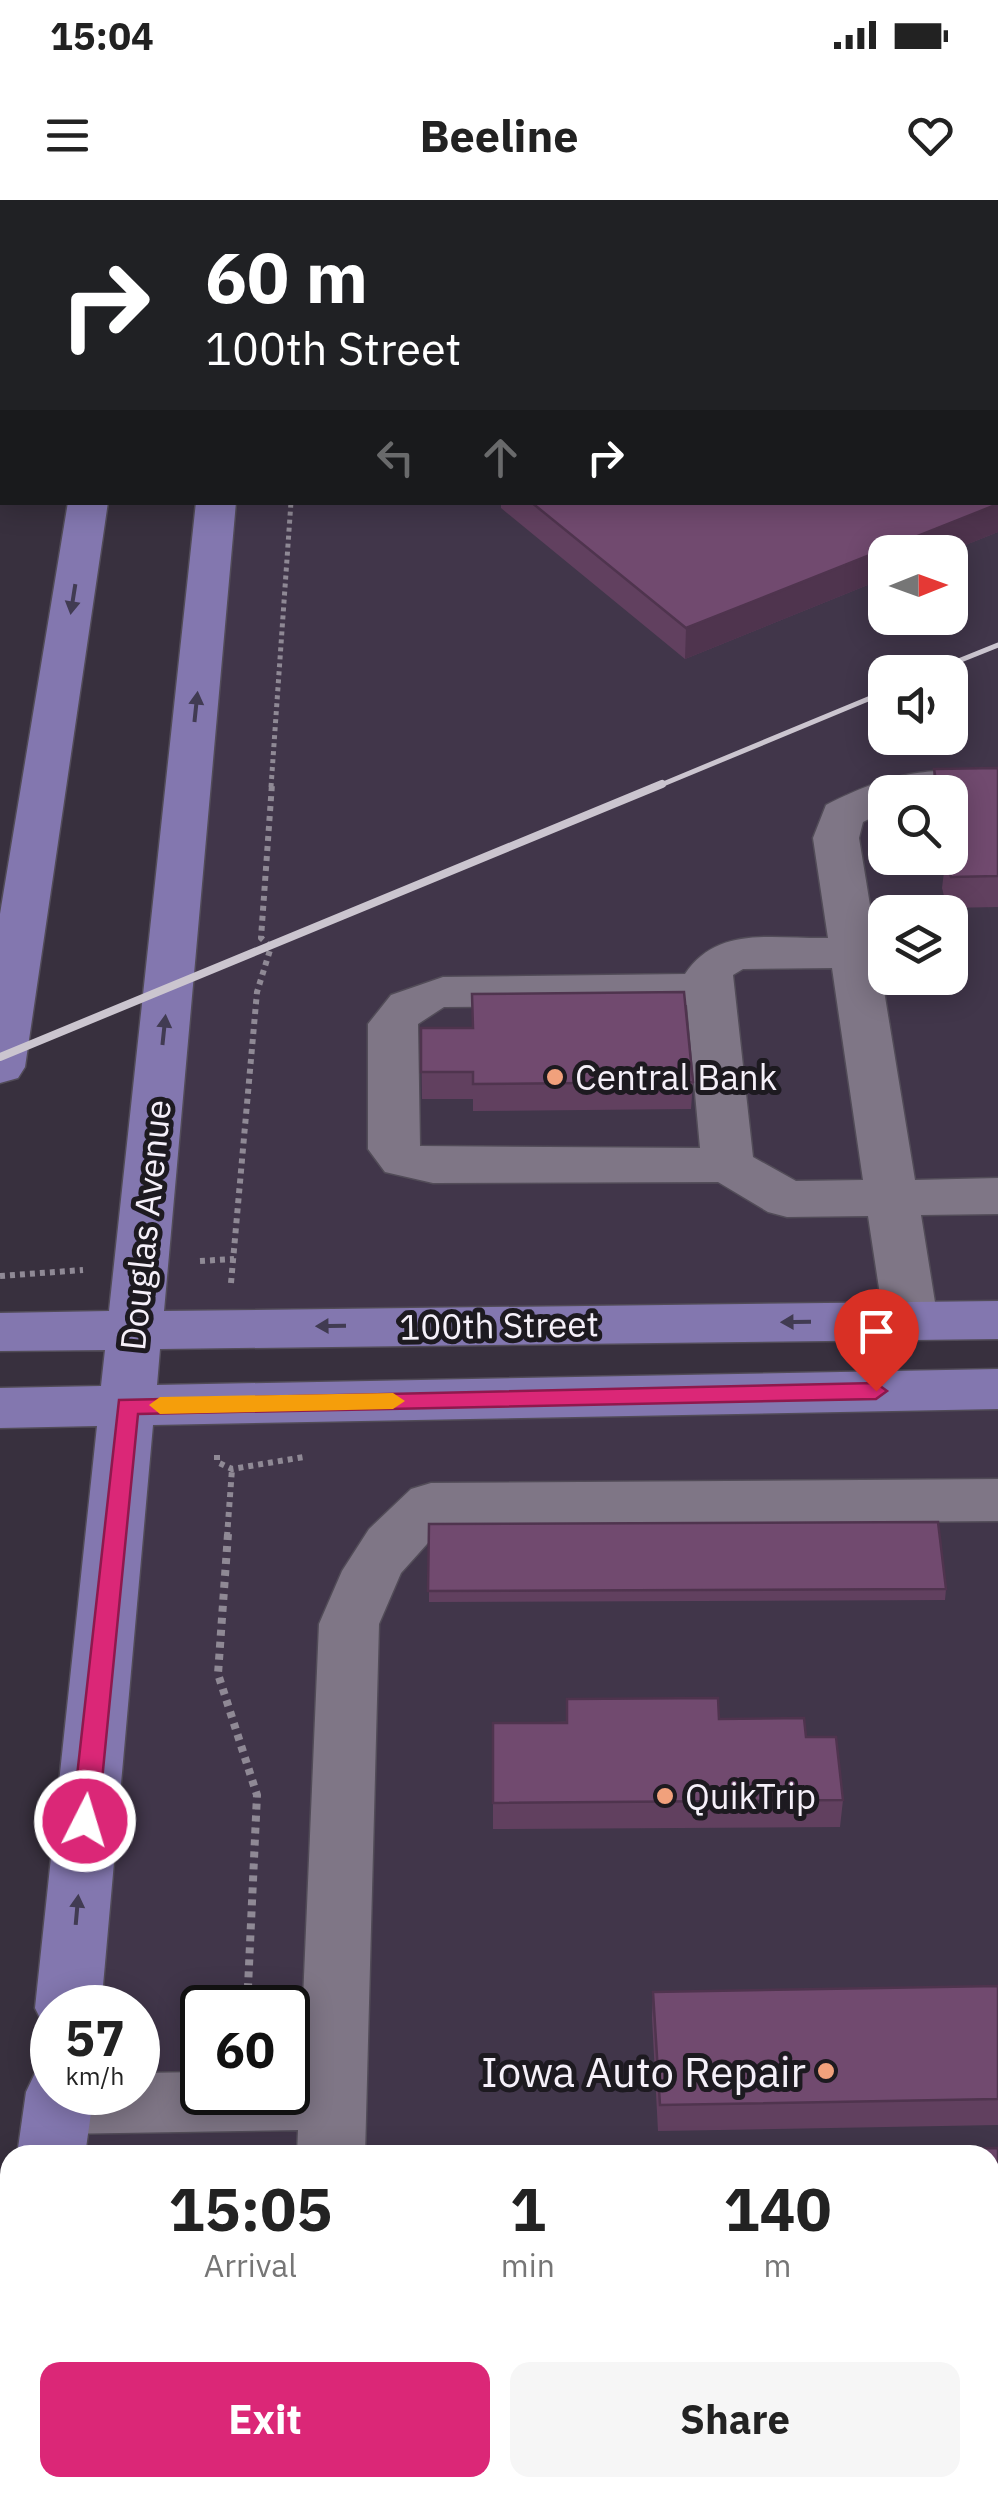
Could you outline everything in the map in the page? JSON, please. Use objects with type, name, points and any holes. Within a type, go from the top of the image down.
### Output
[{"type":"main road","points":[[0,1067],[88,505]]},
{"type":"main road","name":"Douglas Avenue","points":[[70,1985],[216,505]]},
{"type":"main road","name":"100th Street","points":[[0,1332],[998,1320]]},
{"type":"main road","name":"100th Street","points":[[0,1408],[996,1397]]},
{"type":"lane","points":[[968,783],[998,783]]},
{"type":"lane","points":[[868,802],[842,815],[836,838],[912,1321]]},
{"type":"lane","points":[[728,1165],[709,974],[719,961],[736,954],[854,953]]},
{"type":"lane","points":[[710,989],[443,992],[415,1000],[400,1011],[393,1024],[394,1149],[403,1160],[433,1166],[728,1165],[786,1199],[998,1196]]},
{"type":"lane","points":[[57,2117],[333,2128],[349,1624],[367,1574],[393,1536],[430,1504],[998,1500]]},
{"type":"path","points":[[234,1259],[258,992],[271,947],[261,938],[291,505]]},
{"type":"path","points":[[216,1462],[232,1469],[218,1674],[257,1795],[248,1985]]},
{"type":"shaded area","points":[[216,505],[998,505],[998,1321],[135,1328]]},
{"type":"shaded area","points":[[998,1389],[998,2145],[65,2145],[106,2115],[160,2115],[160,1985],[68,1985],[127,1406]]},
{"type":"building","points":[[535,505],[995,505],[920,535],[868,535],[868,556],[686,628]]},
{"type":"building","points":[[998,768],[998,876],[951,877],[968,875],[968,775],[935,775],[934,769]]},
{"type":"building","name":"Central Bank","points":[[684,992],[693,1082],[473,1084],[473,1072],[421,1072],[421,1028],[473,1028],[472,994]]},
{"type":"building","points":[[938,1522],[946,1589],[428,1591],[429,1524]]},
{"type":"building","name":"QuikTrip","points":[[718,1698],[719,1719],[804,1718],[806,1737],[836,1737],[843,1800],[493,1803],[493,1723],[567,1723],[567,1699]]},
{"type":"building","name":"Iowa Auto Repair","points":[[998,1986],[998,2099],[660,2105],[653,1992]]},
{"type":"railway","points":[[968,657],[998,645]]},
{"type":"railway","points":[[656,787],[868,699]]},
{"type":"railway","points":[[0,1057],[662,784]]},
{"type":"slow traffic","points":[[160,1405],[393,1401]]},
{"type":"place","name":"Central Bank","points":[[555,1077]]},
{"type":"place","name":"QuikTrip","points":[[665,1796]]},
{"type":"place","name":"Iowa Auto Repair","points":[[826,2071]]},
{"type":"route","points":[[85,1821],[127,1406],[876,1391]]}]
